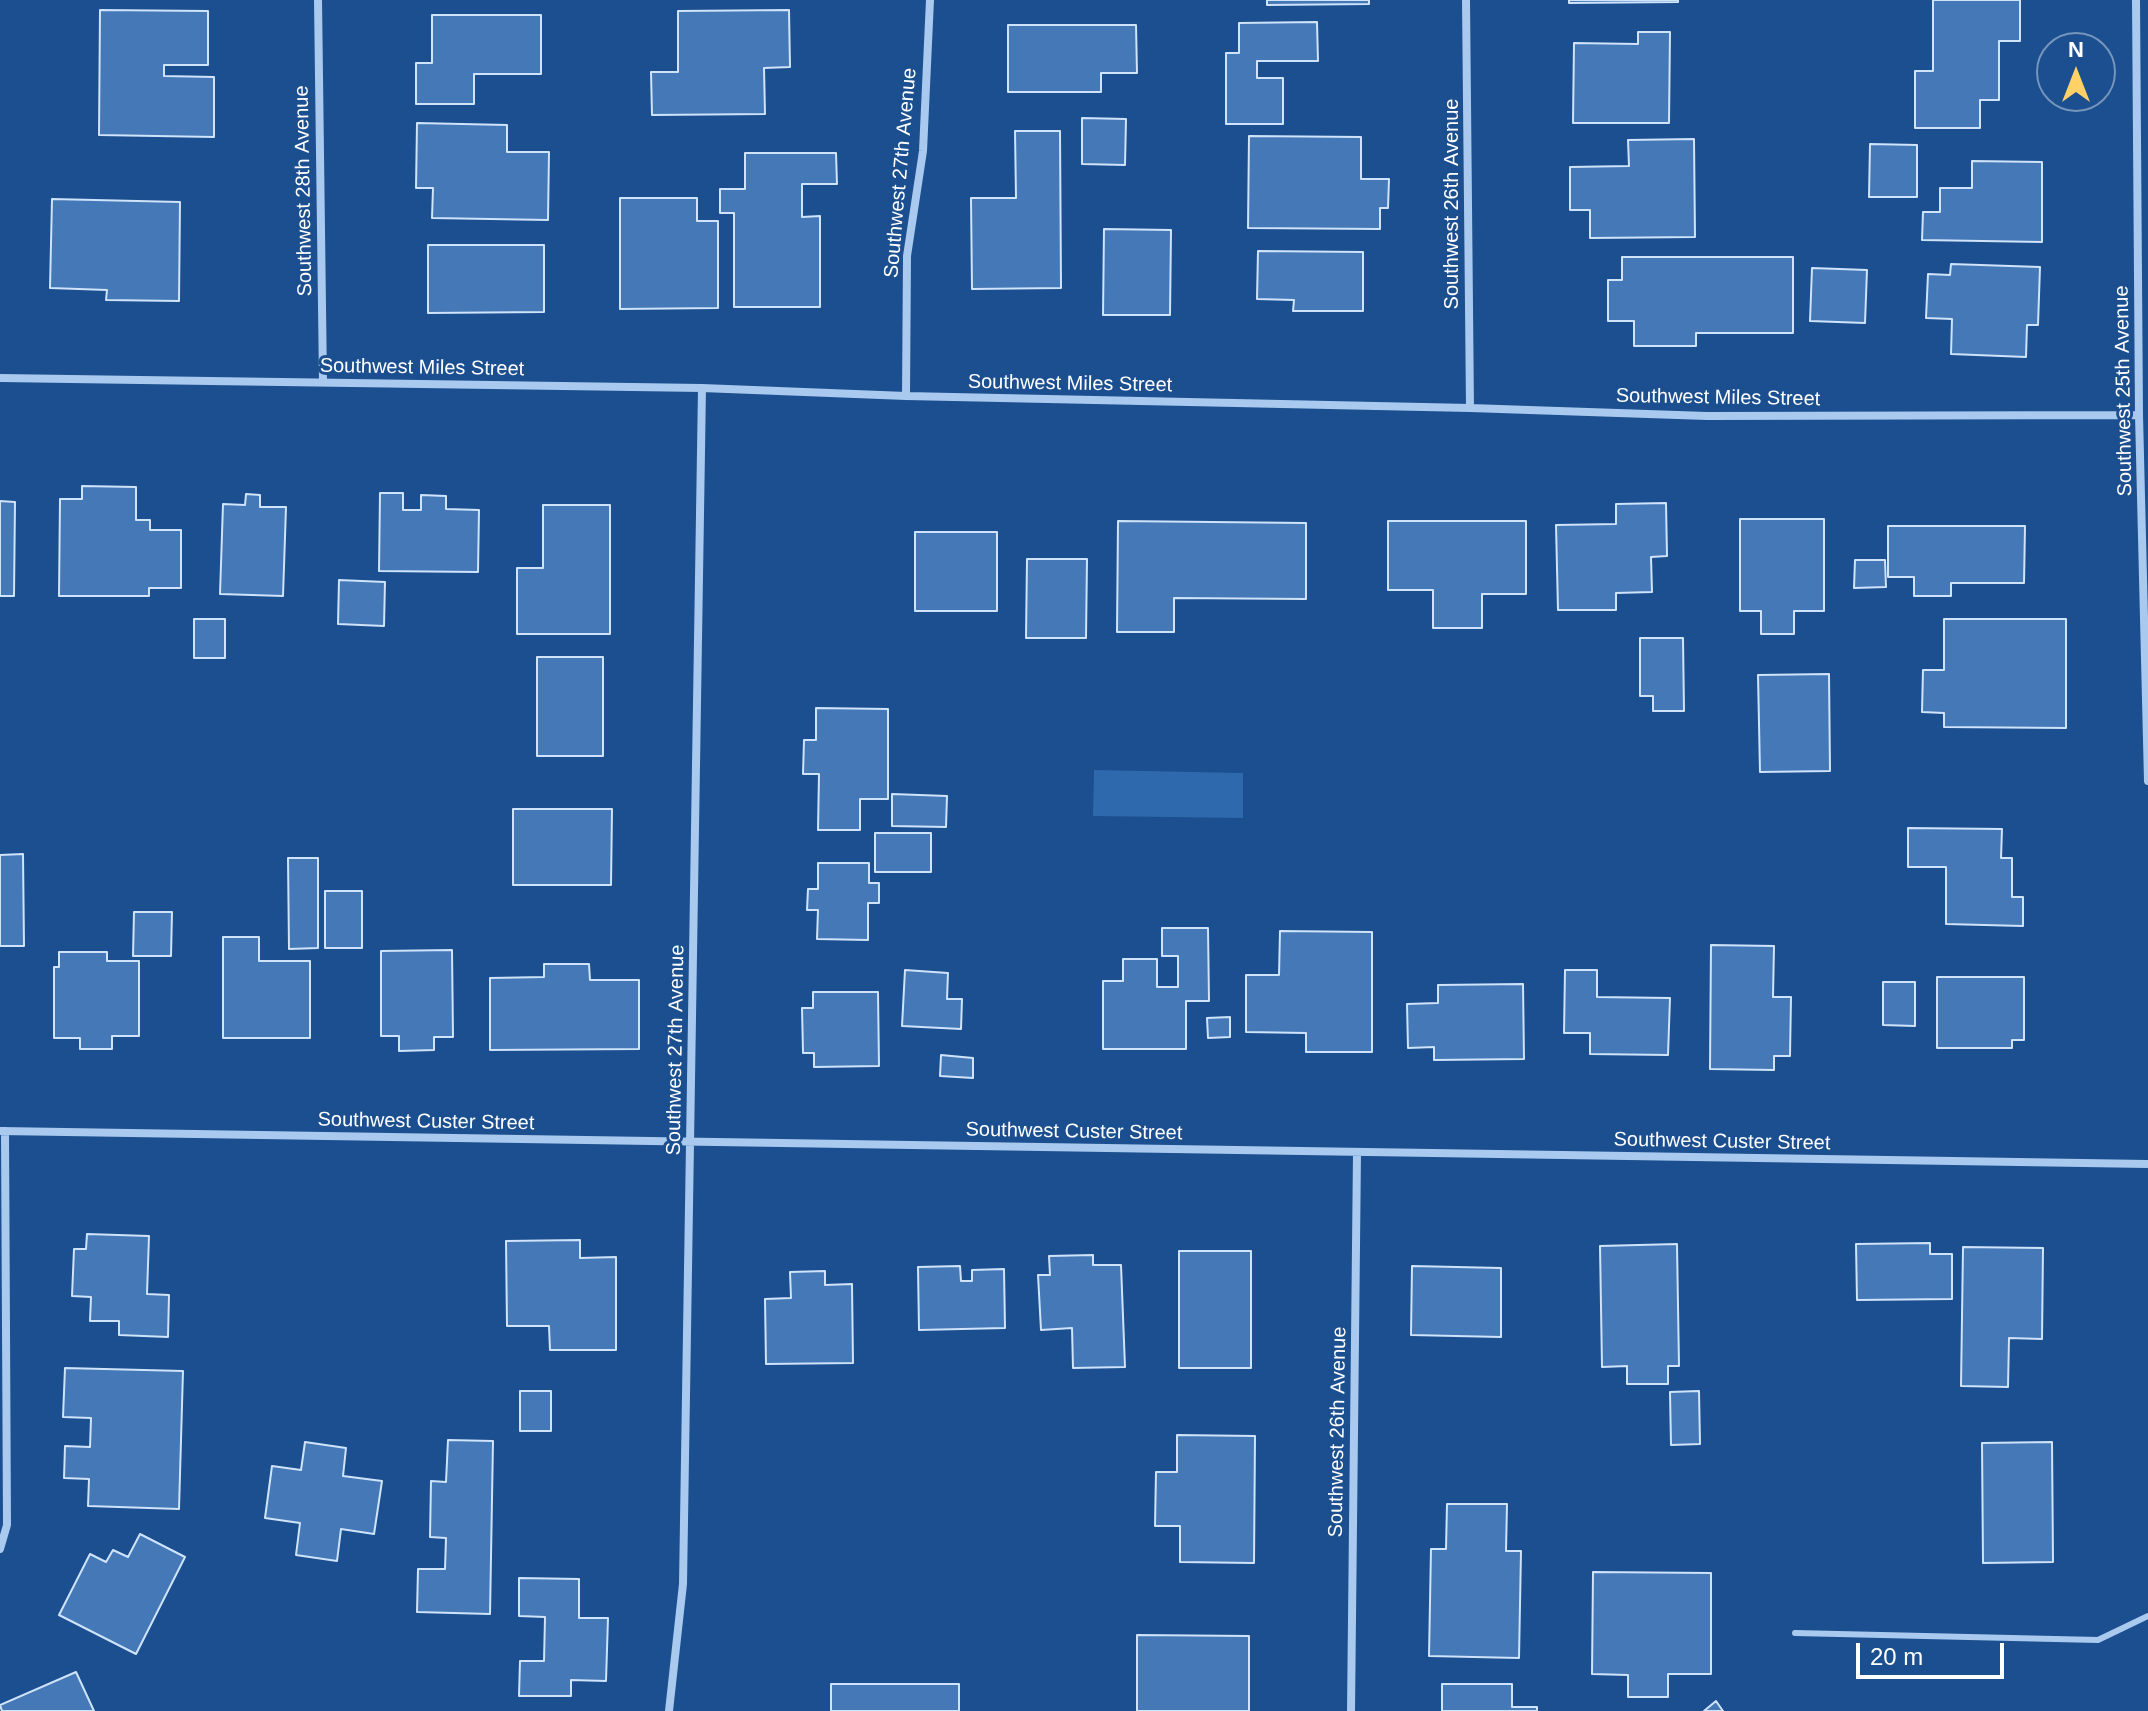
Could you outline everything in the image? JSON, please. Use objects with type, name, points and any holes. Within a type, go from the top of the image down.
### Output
[{"type":"street","name":"Southwest 28th Avenue","points":[[318,0],[323,382]]},
{"type":"street","name":"Southwest 27th Avenue","points":[[906,396],[907,256],[923,151],[930,0]]},
{"type":"street","name":"Southwest 26th Avenue","points":[[1466,0],[1470,408]]},
{"type":"street","name":"Southwest 25th Avenue","points":[[2136,0],[2139,415],[2148,781]]},
{"type":"street","name":"Southwest Miles Street","points":[[0,378],[702,388],[1707,416],[2139,415]]},
{"type":"street","name":"Southwest 27th Avenue","points":[[669,1711],[683,1584],[702,388]]},
{"type":"street","name":"Southwest Custer Street","points":[[2,1131],[2148,1164]]},
{"type":"street","points":[[0,1549],[7,1525],[2,1131]]},
{"type":"street","name":"Southwest 26th Avenue","points":[[1351,1711],[1357,1153]]},
{"type":"lane","points":[[1795,1633],[2098,1640],[2148,1616]]},
{"type":"shaded area","points":[[1094,770],[1243,773],[1243,818],[1093,816]]},
{"type":"building","points":[[1267,0],[1369,0],[1369,4],[1267,5]]},
{"type":"building","points":[[1569,0],[1678,0],[1678,2],[1569,3]]},
{"type":"building","points":[[1933,0],[2020,0],[2020,41],[1999,41],[1999,100],[1980,100],[1980,128],[1915,128],[1915,71],[1933,71]]},
{"type":"building","points":[[100,10],[208,11],[208,65],[164,65],[164,76],[214,77],[214,137],[99,135]]},
{"type":"building","points":[[789,10],[790,67],[764,68],[765,114],[652,115],[651,72],[678,72],[678,11]]},
{"type":"building","points":[[432,15],[541,15],[541,74],[474,74],[474,104],[416,104],[416,63],[432,63]]},
{"type":"building","points":[[1317,22],[1318,61],[1257,61],[1257,78],[1283,78],[1283,124],[1226,124],[1226,53],[1239,53],[1239,23]]},
{"type":"building","points":[[1008,25],[1136,25],[1137,73],[1101,73],[1101,92],[1008,92]]},
{"type":"building","points":[[1638,32],[1670,32],[1669,123],[1573,123],[1574,43],[1638,44]]},
{"type":"building","points":[[1082,118],[1126,119],[1125,165],[1082,164]]},
{"type":"building","points":[[417,123],[507,125],[507,152],[549,152],[548,220],[432,218],[433,188],[416,188]]},
{"type":"building","points":[[1015,131],[1060,131],[1061,288],[972,289],[971,198],[1016,198]]},
{"type":"building","points":[[1249,136],[1361,137],[1361,179],[1389,179],[1388,208],[1380,208],[1380,229],[1248,228]]},
{"type":"building","points":[[1694,139],[1695,237],[1590,238],[1590,210],[1570,210],[1570,167],[1629,166],[1628,140]]},
{"type":"building","points":[[1870,144],[1917,145],[1917,197],[1869,197]]},
{"type":"building","points":[[745,153],[836,153],[837,184],[802,184],[802,217],[820,216],[820,307],[734,307],[734,213],[720,213],[720,189],[745,189]]},
{"type":"building","points":[[1972,161],[2042,162],[2042,242],[1922,240],[1923,212],[1940,212],[1940,188],[1972,188]]},
{"type":"building","points":[[620,198],[697,198],[697,221],[718,221],[718,308],[620,309]]},
{"type":"building","points":[[52,199],[180,202],[179,301],[106,300],[107,290],[50,288]]},
{"type":"building","points":[[1104,229],[1171,230],[1170,315],[1103,315]]},
{"type":"building","points":[[428,245],[544,245],[544,312],[428,313]]},
{"type":"building","points":[[1258,251],[1363,252],[1363,311],[1293,311],[1294,300],[1257,299]]},
{"type":"building","points":[[1622,257],[1793,257],[1793,333],[1696,333],[1696,346],[1634,346],[1634,321],[1608,321],[1608,280],[1622,280]]},
{"type":"building","points":[[1951,264],[2040,267],[2038,325],[2027,325],[2026,357],[1951,354],[1952,319],[1926,318],[1928,274],[1950,275]]},
{"type":"building","points":[[1812,268],[1867,270],[1865,323],[1810,321]]},
{"type":"building","points":[[82,486],[136,487],[136,520],[150,520],[150,530],[181,530],[181,588],[149,588],[149,596],[59,596],[60,499],[82,499]]},
{"type":"building","points":[[380,493],[403,493],[403,510],[421,510],[421,495],[446,496],[446,509],[479,510],[478,572],[379,571]]},
{"type":"building","points":[[246,494],[260,495],[260,507],[286,507],[283,596],[220,594],[223,504],[245,505]]},
{"type":"building","points":[[0,501],[15,502],[14,596],[0,596]]},
{"type":"building","points":[[1666,503],[1667,556],[1651,557],[1652,592],[1616,593],[1616,610],[1558,610],[1556,525],[1616,524],[1616,504]]},
{"type":"building","points":[[543,505],[610,505],[610,634],[517,634],[517,568],[543,568]]},
{"type":"building","points":[[1740,519],[1824,519],[1824,611],[1794,611],[1794,634],[1761,634],[1761,611],[1740,611]]},
{"type":"building","points":[[1118,521],[1306,523],[1306,599],[1174,598],[1174,632],[1117,632]]},
{"type":"building","points":[[1388,521],[1526,521],[1526,594],[1482,594],[1482,628],[1433,628],[1433,590],[1388,590]]},
{"type":"building","points":[[1888,526],[2025,526],[2024,583],[1951,583],[1951,596],[1914,596],[1914,577],[1888,577]]},
{"type":"building","points":[[915,532],[997,532],[997,611],[915,611]]},
{"type":"building","points":[[1027,559],[1087,559],[1086,638],[1026,638]]},
{"type":"building","points":[[1855,560],[1885,560],[1886,587],[1854,588]]},
{"type":"building","points":[[339,580],[385,582],[384,626],[338,624]]},
{"type":"building","points":[[194,619],[225,619],[225,658],[194,658]]},
{"type":"building","points":[[1944,619],[2066,619],[2066,728],[1944,727],[1944,713],[1922,712],[1923,670],[1944,670]]},
{"type":"building","points":[[1640,638],[1683,638],[1684,711],[1653,711],[1653,696],[1640,696]]},
{"type":"building","points":[[537,657],[603,657],[603,756],[537,756]]},
{"type":"building","points":[[1829,674],[1830,771],[1760,772],[1758,675]]},
{"type":"building","points":[[816,708],[888,709],[888,799],[860,799],[860,830],[818,830],[819,774],[803,774],[804,740],[816,740]]},
{"type":"building","points":[[892,794],[947,796],[946,827],[892,826]]},
{"type":"building","points":[[513,809],[612,809],[611,885],[513,885]]},
{"type":"building","points":[[1908,828],[2002,829],[2001,858],[2012,858],[2012,897],[2023,897],[2023,926],[1946,924],[1946,867],[1908,867]]},
{"type":"building","points":[[875,833],[931,833],[931,872],[875,872]]},
{"type":"building","points":[[23,854],[24,946],[0,946],[0,855]]},
{"type":"building","points":[[288,858],[318,858],[318,948],[289,949]]},
{"type":"building","points":[[818,863],[869,863],[869,883],[879,883],[879,903],[868,903],[868,940],[817,939],[818,910],[807,910],[808,889],[818,889]]},
{"type":"building","points":[[325,891],[362,891],[362,948],[325,948]]},
{"type":"building","points":[[134,912],[172,912],[171,956],[133,956]]},
{"type":"building","points":[[1162,928],[1208,928],[1209,1001],[1186,1001],[1186,1049],[1103,1049],[1103,981],[1123,981],[1123,959],[1157,959],[1157,987],[1178,987],[1178,956],[1162,956]]},
{"type":"building","points":[[1280,931],[1372,932],[1372,1052],[1306,1052],[1306,1033],[1246,1032],[1246,975],[1279,975]]},
{"type":"building","points":[[223,937],[259,937],[259,961],[310,961],[310,1038],[223,1038]]},
{"type":"building","points":[[1711,945],[1774,946],[1773,997],[1791,997],[1790,1056],[1774,1056],[1774,1070],[1710,1069]]},
{"type":"building","points":[[452,950],[453,1037],[434,1037],[434,1050],[399,1051],[399,1036],[381,1036],[381,951]]},
{"type":"building","points":[[59,952],[107,952],[107,961],[139,961],[139,1036],[112,1036],[112,1049],[80,1049],[80,1038],[54,1038],[54,967],[59,967]]},
{"type":"building","points":[[544,964],[589,964],[590,980],[639,980],[639,1049],[490,1050],[490,978],[544,977]]},
{"type":"building","points":[[905,970],[948,973],[947,999],[962,999],[961,1029],[902,1026]]},
{"type":"building","points":[[1565,970],[1597,970],[1597,997],[1670,998],[1668,1055],[1590,1054],[1590,1033],[1564,1033]]},
{"type":"building","points":[[1937,977],[2024,977],[2024,1040],[2012,1040],[2012,1048],[1937,1048]]},
{"type":"building","points":[[1883,982],[1915,982],[1915,1026],[1883,1025]]},
{"type":"building","points":[[1523,984],[1524,1059],[1434,1060],[1434,1047],[1408,1048],[1407,1004],[1438,1003],[1438,985]]},
{"type":"building","points":[[813,992],[878,992],[879,1066],[814,1067],[814,1053],[803,1053],[802,1008],[813,1008]]},
{"type":"building","points":[[1230,1017],[1230,1037],[1208,1038],[1207,1018]]},
{"type":"building","points":[[941,1055],[973,1058],[973,1078],[940,1076]]},
{"type":"building","points":[[87,1234],[149,1236],[147,1294],[169,1295],[168,1337],[119,1335],[119,1321],[90,1321],[91,1297],[72,1296],[74,1249],[86,1249]]},
{"type":"building","points":[[580,1240],[580,1258],[616,1257],[616,1350],[550,1350],[549,1326],[507,1326],[506,1241]]},
{"type":"building","points":[[1930,1243],[1930,1254],[1952,1254],[1952,1299],[1857,1300],[1856,1244]]},
{"type":"building","points":[[1677,1244],[1679,1366],[1668,1366],[1668,1384],[1627,1384],[1627,1366],[1602,1367],[1600,1246]]},
{"type":"building","points":[[1963,1247],[2043,1248],[2042,1339],[2009,1338],[2008,1387],[1961,1386]]},
{"type":"building","points":[[1179,1251],[1251,1251],[1251,1368],[1179,1368]]},
{"type":"building","points":[[1093,1255],[1093,1265],[1121,1265],[1125,1367],[1073,1368],[1072,1328],[1041,1330],[1038,1275],[1050,1275],[1049,1256]]},
{"type":"building","points":[[960,1266],[961,1281],[972,1281],[972,1270],[1004,1269],[1005,1328],[919,1330],[918,1267]]},
{"type":"building","points":[[1412,1266],[1501,1268],[1501,1337],[1411,1335]]},
{"type":"building","points":[[825,1271],[825,1285],[852,1284],[853,1363],[766,1364],[765,1299],[791,1298],[790,1272]]},
{"type":"building","points":[[65,1368],[183,1371],[179,1509],[88,1506],[89,1479],[64,1478],[65,1446],[90,1447],[91,1418],[63,1417]]},
{"type":"building","points":[[520,1391],[551,1391],[551,1431],[520,1431]]},
{"type":"building","points":[[1699,1391],[1700,1444],[1671,1445],[1670,1392]]},
{"type":"building","points":[[1177,1435],[1255,1436],[1254,1563],[1180,1562],[1180,1526],[1155,1526],[1156,1472],[1177,1472]]},
{"type":"building","points":[[448,1440],[493,1441],[490,1614],[417,1612],[418,1569],[445,1569],[446,1538],[430,1537],[431,1481],[446,1482]]},
{"type":"building","points":[[305,1442],[346,1448],[343,1476],[382,1481],[374,1534],[341,1529],[337,1561],[296,1555],[300,1523],[265,1518],[272,1466],[301,1470]]},
{"type":"building","points":[[2052,1442],[2053,1562],[1983,1563],[1982,1443]]},
{"type":"building","points":[[1447,1504],[1507,1504],[1506,1551],[1521,1551],[1519,1658],[1429,1656],[1431,1549],[1446,1549]]},
{"type":"building","points":[[140,1534],[185,1557],[136,1654],[59,1615],[90,1554],[106,1562],[113,1550],[128,1557]]},
{"type":"building","points":[[1593,1572],[1711,1573],[1711,1674],[1668,1674],[1668,1697],[1628,1697],[1628,1675],[1592,1674]]},
{"type":"building","points":[[519,1578],[579,1579],[579,1618],[608,1618],[606,1681],[571,1680],[571,1696],[519,1696],[520,1661],[544,1661],[545,1617],[519,1616]]},
{"type":"building","points":[[1137,1635],[1249,1636],[1249,1711],[1137,1711]]},
{"type":"building","points":[[76,1672],[94,1711],[2,1711],[0,1705]]},
{"type":"building","points":[[831,1684],[959,1684],[959,1711],[831,1711]]},
{"type":"building","points":[[1442,1684],[1512,1684],[1512,1707],[1537,1707],[1537,1711],[1442,1711]]},
{"type":"building","points":[[1716,1701],[1723,1711],[1704,1711]]}]
